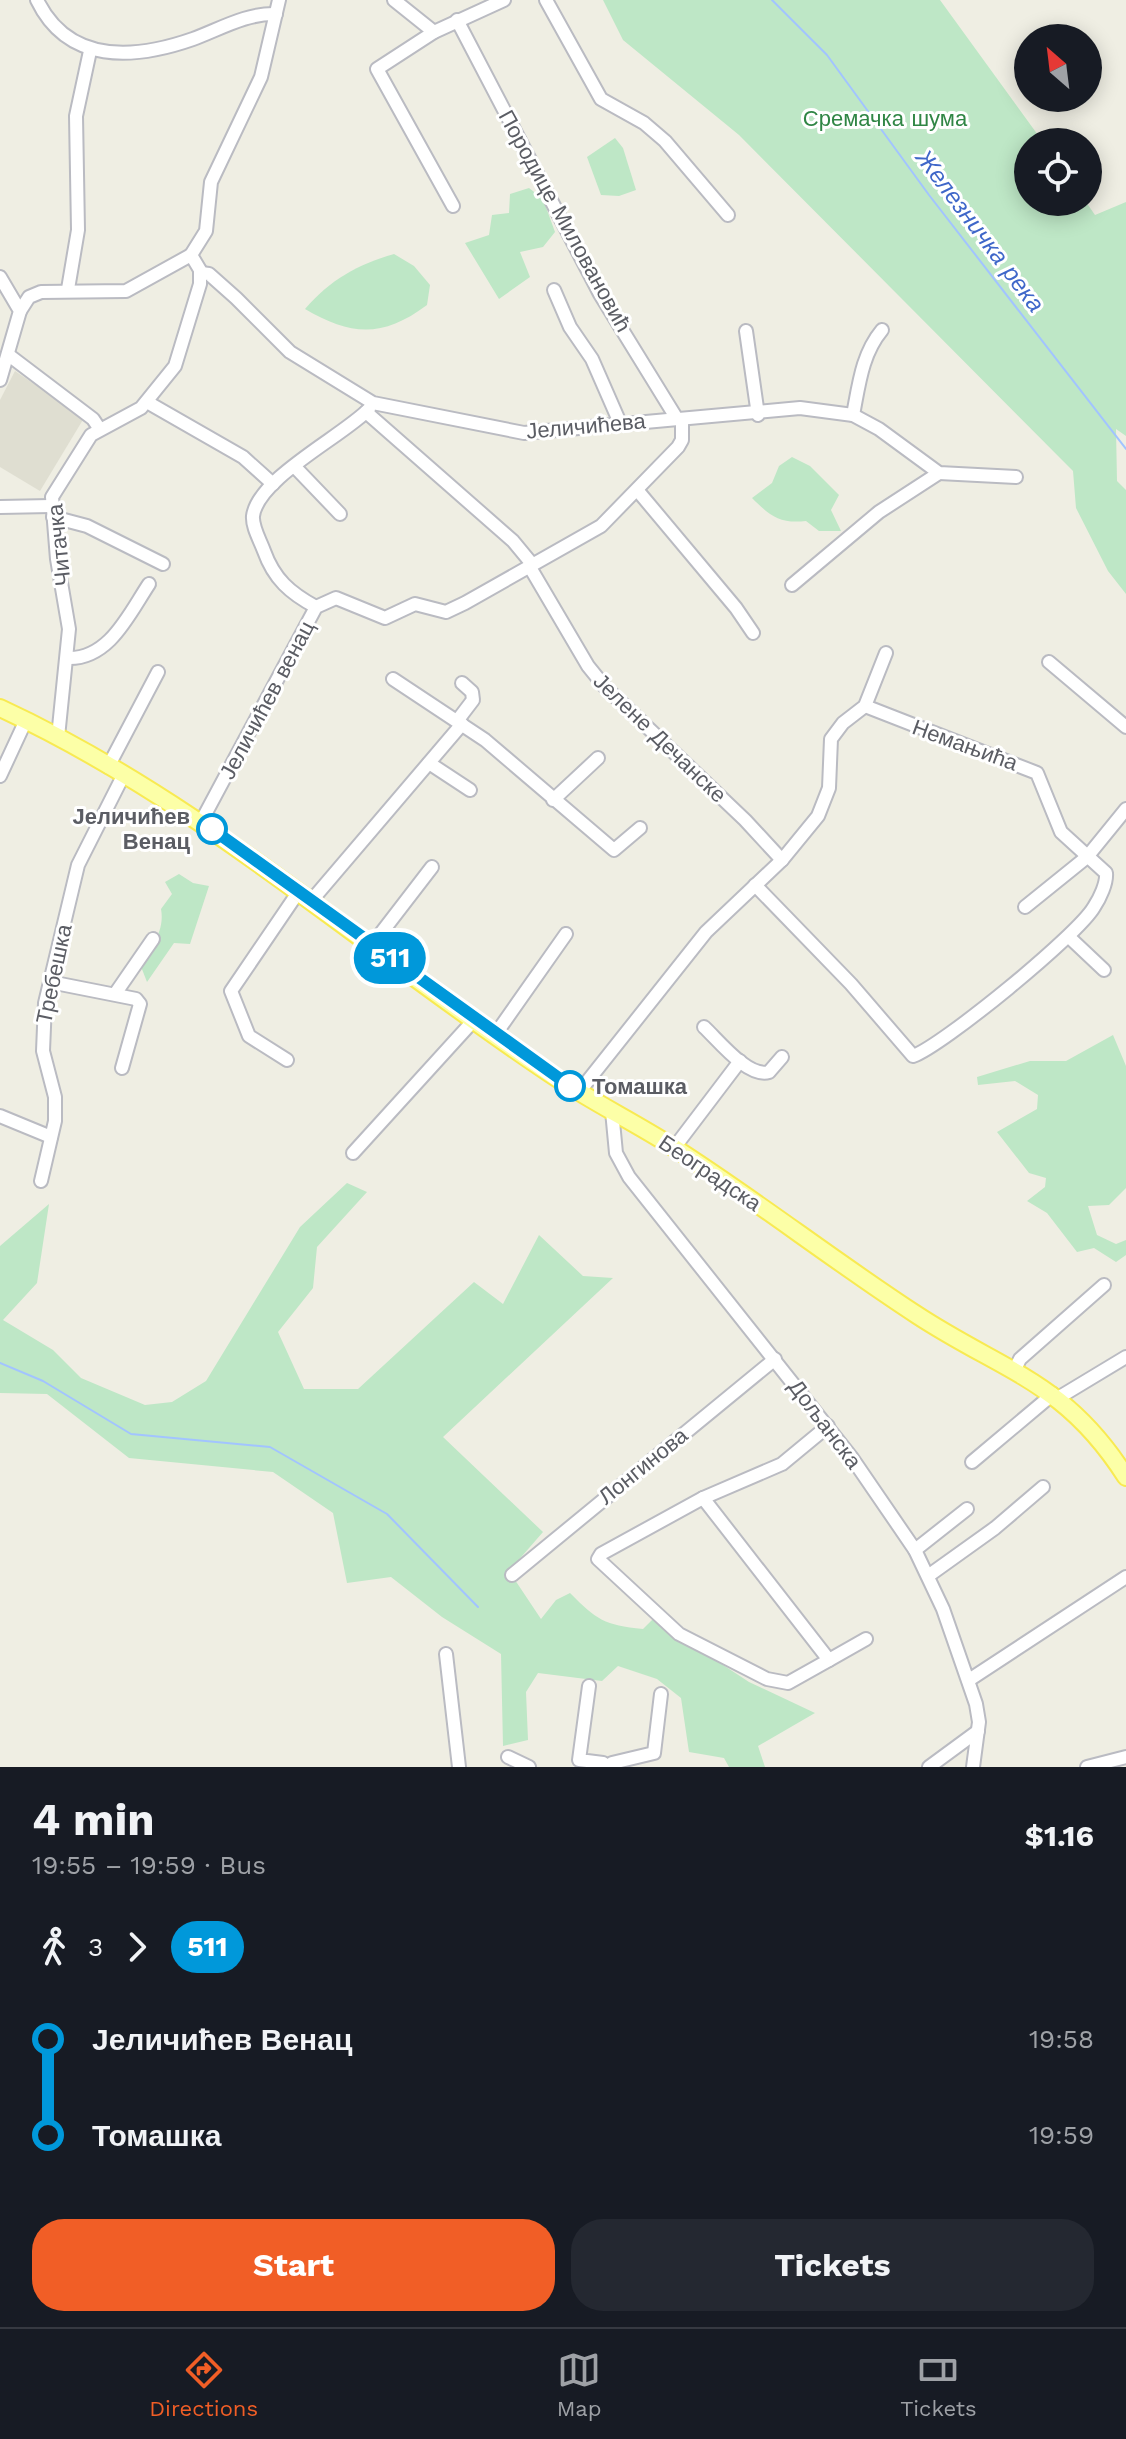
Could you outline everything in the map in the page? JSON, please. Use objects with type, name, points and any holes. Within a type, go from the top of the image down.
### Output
[{"type":"main road","name":"Београдска","points":[[0,708],[58,737],[201,822],[474,1020],[579,1092],[674,1148],[919,1317],[1015,1369],[1056,1396],[1095,1433],[1126,1477]]},
{"type":"street","points":[[37,0],[53,28],[90,51],[116,52],[177,43],[254,15],[276,14]]},
{"type":"street","points":[[0,380],[10,356],[20,311],[34,294],[68,289],[126,291],[191,255],[206,231],[211,182],[261,77],[279,0]]},
{"type":"street","points":[[394,0],[434,32]]},
{"type":"street","points":[[453,206],[378,74],[379,66],[434,32],[504,0]]},
{"type":"street","points":[[546,0],[601,99],[644,123],[665,141],[728,215]]},
{"type":"street","name":"Породице Миловановић","points":[[457,20],[600,294],[679,419]]},
{"type":"street","points":[[68,289],[78,230],[76,116],[90,51]]},
{"type":"street","points":[[191,255],[201,273],[209,274],[290,352],[369,407],[486,514],[532,564]]},
{"type":"street","name":"Читачка","points":[[58,737],[68,618],[52,512],[55,490],[84,443],[99,428],[147,402],[175,366],[201,273]]},
{"type":"street","points":[[0,277],[20,311]]},
{"type":"street","points":[[554,290],[570,327],[592,359],[620,423]]},
{"type":"street","points":[[853,415],[864,359],[869,345],[882,330]]},
{"type":"street","points":[[746,331],[758,415]]},
{"type":"street","points":[[10,356],[93,419],[99,428]]},
{"type":"street","points":[[147,402],[243,457],[273,484]]},
{"type":"street","points":[[316,607],[298,597],[277,578],[253,523],[255,508],[273,484],[369,407]]},
{"type":"street","name":"Јеличићева","points":[[369,407],[524,433],[620,423],[758,415],[800,408],[853,415],[879,429],[939,473]]},
{"type":"street","name":"Јеличићев венац","points":[[201,822],[316,607],[336,598],[385,618],[415,604],[446,612],[601,526],[638,491],[682,440],[679,419]]},
{"type":"street","points":[[295,467],[340,514]]},
{"type":"street","points":[[792,585],[879,512],[939,473],[1016,477]]},
{"type":"street","points":[[638,491],[753,633]]},
{"type":"street","points":[[0,507],[52,512],[163,564]]},
{"type":"street","name":"Јелене Дечанске","points":[[532,564],[531,569],[567,633],[605,687],[745,820],[782,860]]},
{"type":"street","points":[[67,658],[82,657],[101,648],[117,632],[149,584]]},
{"type":"street","points":[[579,1092],[706,932],[782,860],[822,806],[829,788],[831,739],[843,723],[865,706],[886,653]]},
{"type":"street","points":[[1049,662],[1126,727]]},
{"type":"street","name":"Требешка","points":[[41,1181],[51,1137],[55,1097],[43,1051],[41,1029],[50,982],[78,865],[158,672]]},
{"type":"street","points":[[393,679],[459,722],[614,850],[640,828]]},
{"type":"street","points":[[287,1060],[249,1036],[231,991],[305,896],[429,763],[473,700],[472,692],[462,683]]},
{"type":"street","name":"Немањића","points":[[865,706],[1032,769],[1041,781],[1061,832],[1106,873],[1094,907],[1069,937]]},
{"type":"street","points":[[0,776],[26,720]]},
{"type":"street","points":[[553,800],[598,758]]},
{"type":"street","points":[[429,763],[470,790]]},
{"type":"street","points":[[1025,907],[1087,857],[1126,809]]},
{"type":"street","points":[[372,945],[432,867]]},
{"type":"street","points":[[755,885],[916,1056],[1069,937],[1104,970]]},
{"type":"street","points":[[495,1035],[566,934]]},
{"type":"street","points":[[115,994],[153,939]]},
{"type":"street","points":[[50,982],[136,999],[140,1004],[122,1068]]},
{"type":"street","points":[[353,1153],[474,1020]]},
{"type":"street","points":[[704,1027],[740,1061],[765,1074],[782,1057]]},
{"type":"street","points":[[674,1148],[740,1061]]},
{"type":"street","name":"Дољанска","points":[[612,1111],[616,1153],[629,1177],[828,1426],[915,1550],[969,1680],[978,1731],[973,1767]]},
{"type":"street","points":[[0,1116],[51,1137]]},
{"type":"street","points":[[1015,1369],[1020,1359],[1104,1285]]},
{"type":"street","points":[[972,1462],[1056,1396],[1126,1357]]},
{"type":"street","name":"Лонгинова","points":[[512,1575],[775,1359]]},
{"type":"street","points":[[828,1426],[782,1464],[703,1498],[601,1554],[600,1562],[679,1634],[767,1679],[788,1683],[866,1639]]},
{"type":"street","points":[[928,1576],[995,1528],[1043,1487]]},
{"type":"street","points":[[703,1498],[829,1660]]},
{"type":"street","points":[[915,1550],[967,1509]]},
{"type":"street","points":[[969,1680],[1126,1577]]},
{"type":"street","points":[[446,1654],[459,1767]]},
{"type":"street","points":[[589,1686],[579,1756],[581,1763],[603,1763],[609,1767],[612,1763],[654,1753],[661,1694]]},
{"type":"street","points":[[929,1767],[978,1731]]},
{"type":"street","points":[[508,1757],[529,1767]]},
{"type":"street","points":[[1087,1767],[1126,1757]]},
{"type":"shaded area","points":[[15,371],[84,418],[40,491],[0,467],[0,400]]},
{"type":"green space","name":"Сремачка шума","points":[[603,0],[940,0],[1014,102],[1014,112],[1021,112],[1033,128],[1014,128],[1014,216],[1102,216],[1102,212],[1126,202],[1126,436],[1116,429],[1117,481],[1126,490],[1126,594],[1108,571],[1076,508],[1073,471],[739,135],[623,40]]},
{"type":"green space","points":[[615,138],[623,148],[636,190],[619,196],[601,195],[587,157]]},
{"type":"green space","points":[[529,188],[543,199],[555,232],[543,247],[520,252],[530,277],[499,299],[465,243],[489,235],[492,215],[509,213],[510,194]]},
{"type":"green space","points":[[394,254],[414,266],[430,285],[427,305],[411,316],[367,330],[337,324],[305,309],[345,274]]},
{"type":"green space","points":[[792,457],[810,466],[839,495],[831,510],[841,531],[819,531],[806,521],[782,520],[752,498],[772,483],[779,466]]},
{"type":"green space","points":[[179,874],[193,883],[209,886],[190,944],[174,943],[147,982],[140,964],[156,938],[161,924],[161,909],[172,894],[165,882]]},
{"type":"green space","points":[[1113,1035],[1126,1066],[1126,1188],[1109,1205],[1088,1206],[1097,1235],[1116,1244],[1126,1240],[1126,1255],[1116,1262],[1094,1248],[1077,1252],[1047,1213],[1027,1201],[1045,1187],[1046,1178],[1029,1173],[997,1132],[1037,1109],[1038,1095],[1015,1081],[978,1085],[977,1077],[1030,1061],[1066,1061]]},
{"type":"green space","points":[[347,1183],[367,1192],[317,1247],[313,1288],[278,1332],[304,1389],[358,1389],[474,1282],[503,1304],[539,1235],[583,1276],[613,1278],[443,1437],[543,1532],[509,1571],[541,1619],[556,1600],[570,1593],[595,1615],[610,1623],[643,1629],[653,1619],[749,1682],[815,1713],[758,1746],[765,1767],[729,1767],[724,1758],[689,1752],[681,1698],[657,1679],[618,1666],[602,1681],[538,1673],[526,1692],[528,1740],[503,1746],[501,1654],[442,1617],[391,1577],[347,1583],[333,1513],[273,1472],[129,1458],[47,1394],[0,1393],[0,1246],[49,1204],[37,1283],[3,1320],[53,1350],[81,1378],[145,1405],[172,1402],[206,1381],[300,1227]]},
{"type":"waterway","name":"Железничка река","points":[[772,0],[827,55],[929,195],[1126,449]]},
{"type":"waterway","points":[[0,1363],[43,1381],[131,1434],[270,1447],[387,1514],[478,1607]]},
{"type":"bus line","name":"511","points":[[212,829],[570,1086]]},
{"type":"place","name":"Јеличићев Венац","points":[[212,829]]},
{"type":"place","name":"Томашка","points":[[570,1086]]}]
